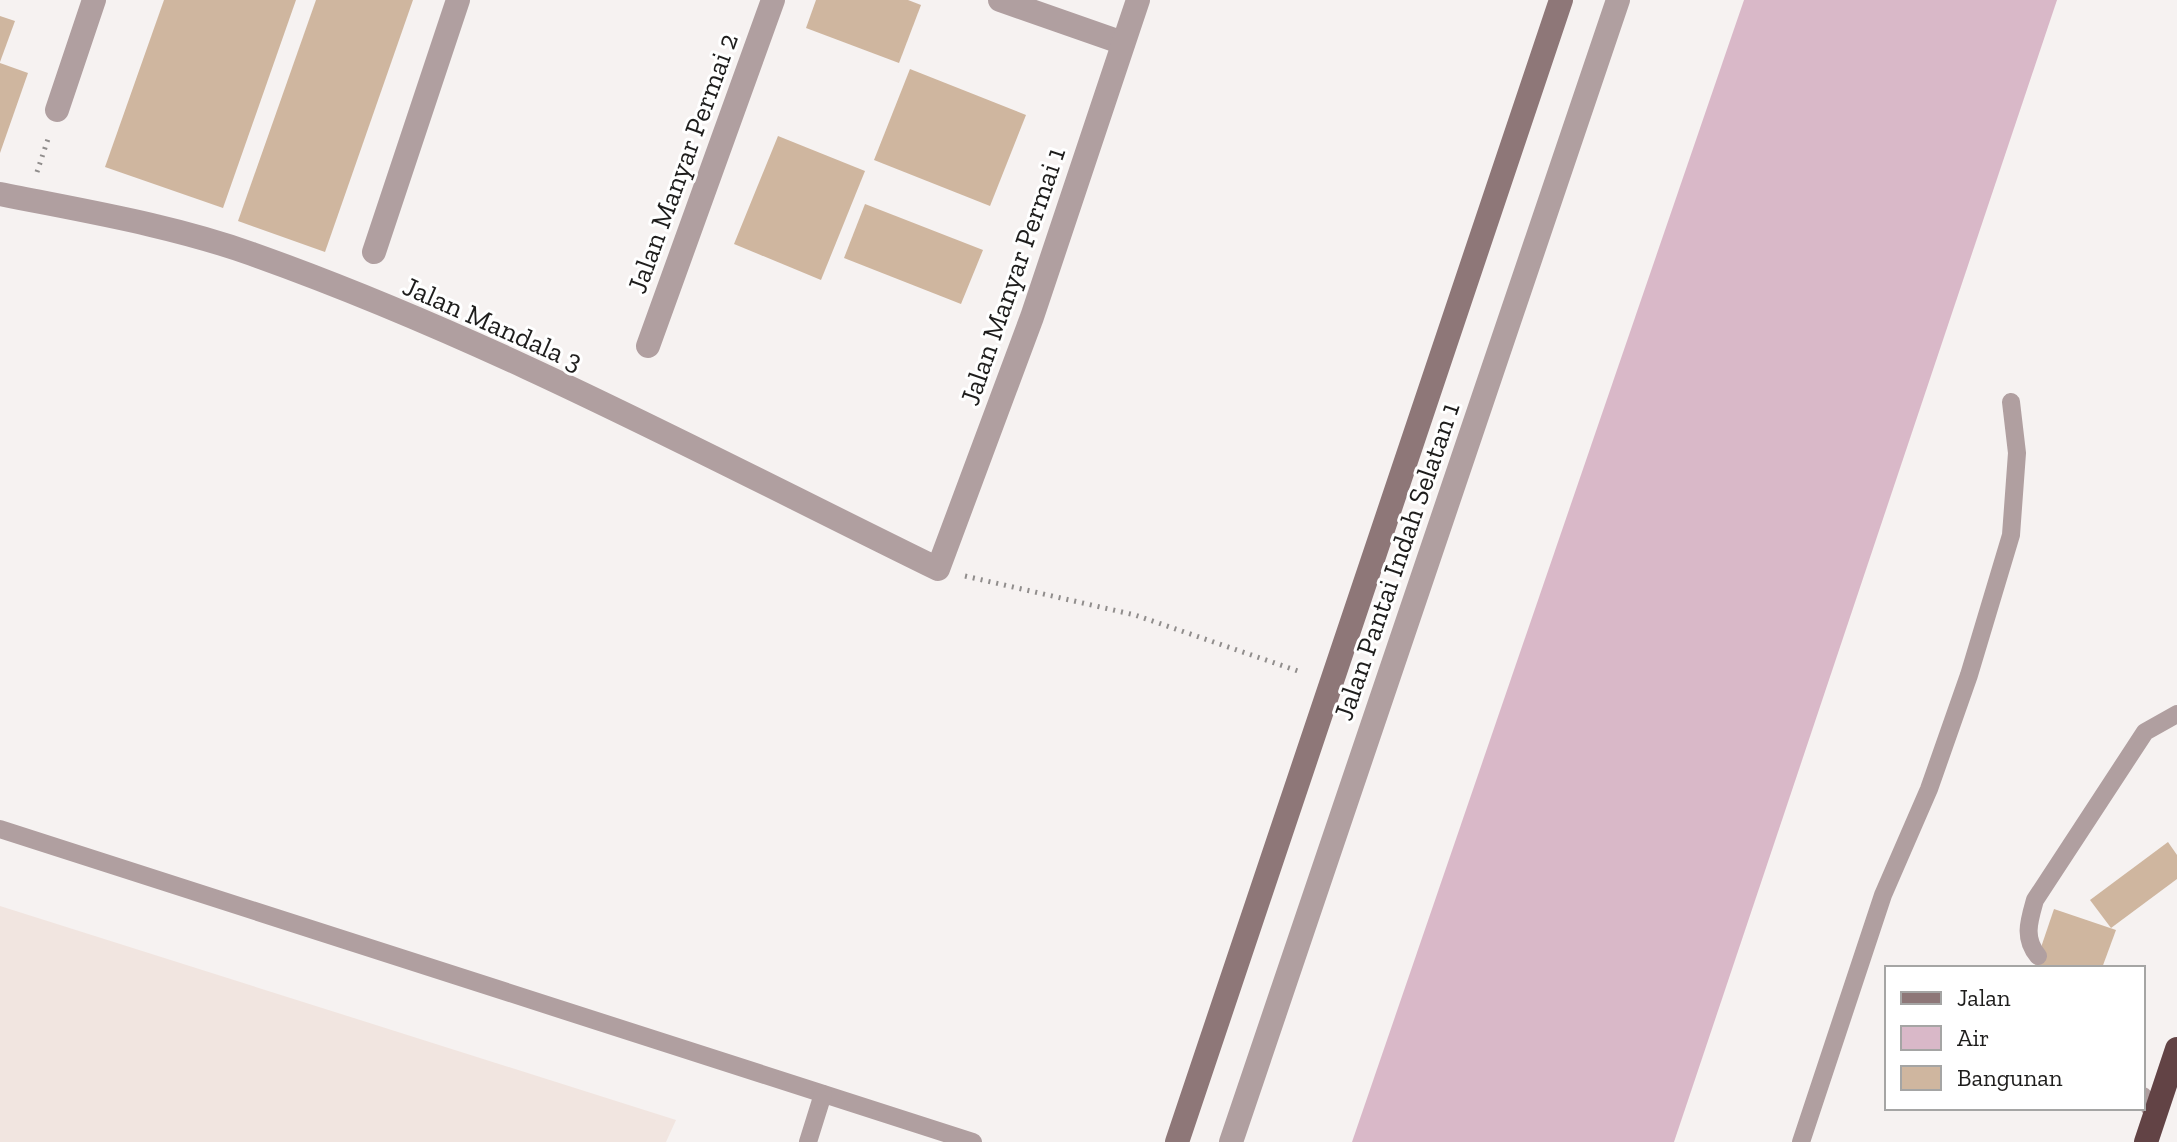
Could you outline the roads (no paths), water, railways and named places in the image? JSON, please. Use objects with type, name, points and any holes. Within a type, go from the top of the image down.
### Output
[{"type":"highway","points":[[2146,1142],[2149,1106],[2177,1049]]},
{"type":"street","points":[[57,110],[94,0]]},
{"type":"street","points":[[374,252],[458,0]]},
{"type":"street","name":"Jalan Manyar Permai 2","points":[[648,346],[773,0]]},
{"type":"street","points":[[1000,0],[1123,43]]},
{"type":"street","name":"Jalan Manyar Permai 1","points":[[938,569],[1032,317],[1138,0]]},
{"type":"street","name":"Jalan Pantai Indah Selatan 1","points":[[1177,1142],[1561,0]]},
{"type":"street","name":"Jalan Pantai Indah Selatan 1","points":[[1231,1142],[1618,0]]},
{"type":"street","name":"Jalan Mandala 3","points":[[0,194],[120,217],[251,254],[416,319],[938,569]]},
{"type":"lane","points":[[1801,1142],[1883,895],[1929,789],[1969,675],[2011,535],[2017,453],[2011,402]]},
{"type":"lane","points":[[2038,956],[2029,944],[2028,925],[2035,900],[2145,732],[2177,714]]},
{"type":"lane","points":[[0,829],[973,1142]]},
{"type":"lane","points":[[808,1142],[823,1094]]},
{"type":"water","points":[[1744,0],[2057,0],[1674,1142],[1352,1142]]}]
